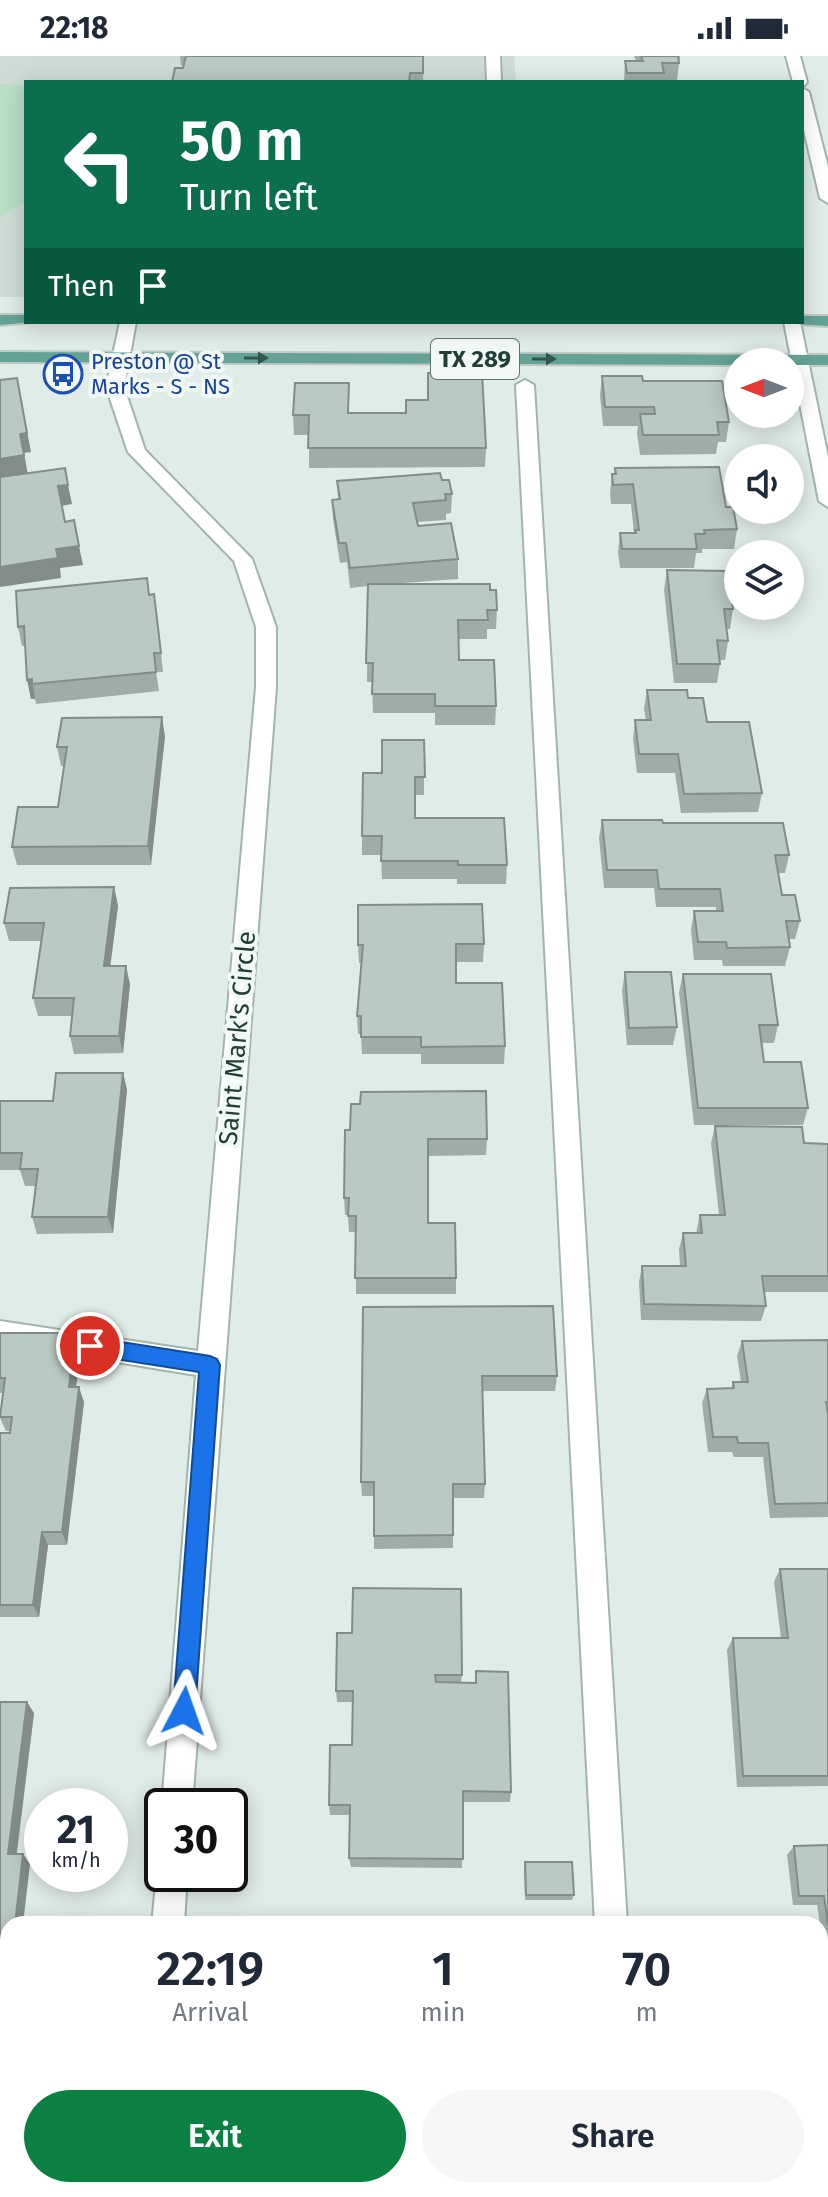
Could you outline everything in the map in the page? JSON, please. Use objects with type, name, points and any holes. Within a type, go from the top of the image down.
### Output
[{"type":"main road","points":[[0,320],[24,320]]},
{"type":"main road","points":[[804,321],[828,321]]},
{"type":"main road","name":"TX 289","points":[[0,357],[724,360]]},
{"type":"main road","name":"TX 289","points":[[804,360],[828,360]]},
{"type":"street","points":[[493,56],[494,80]]},
{"type":"street","points":[[793,56],[799,80]]},
{"type":"street","points":[[804,100],[828,198]]},
{"type":"street","name":"Saint Mark's Circle","points":[[128,324],[115,387],[137,452],[243,559],[266,627],[266,687],[178,1788]]},
{"type":"street","points":[[792,324],[797,348]]},
{"type":"street","points":[[804,384],[828,501]]},
{"type":"street","points":[[525,385],[611,1916]]},
{"type":"street","points":[[0,1332],[210,1365]]},
{"type":"street","points":[[169,1916],[171,1892]]},
{"type":"shaded area","points":[[0,56],[514,56],[516,80],[24,80],[24,297],[0,297]]},
{"type":"green space","points":[[0,84],[24,85],[24,203],[0,218]]},
{"type":"building","points":[[186,56],[423,56],[423,73],[410,73],[409,80],[172,80],[175,68],[183,68]]},
{"type":"building","points":[[641,56],[678,56],[679,63],[662,63],[664,73],[627,73],[625,61],[643,61]]},
{"type":"building","points":[[482,372],[486,448],[308,448],[309,415],[293,415],[295,383],[349,383],[348,413],[406,413],[406,400],[428,400],[428,373]]},
{"type":"building","points":[[602,376],[642,376],[643,381],[722,381],[724,422],[717,422],[719,435],[643,435],[640,414],[655,414],[654,407],[605,407]]},
{"type":"building","points":[[17,378],[27,433],[20,434],[24,455],[0,459],[0,380]]},
{"type":"building","points":[[719,467],[724,496],[724,524],[736,524],[737,529],[704,530],[705,534],[695,534],[697,549],[622,549],[620,533],[636,533],[635,530],[639,530],[633,484],[613,485],[615,468]]},
{"type":"building","points":[[65,468],[68,485],[58,486],[65,522],[74,520],[79,546],[56,549],[58,558],[0,567],[0,477]]},
{"type":"building","points":[[440,473],[442,480],[449,480],[452,494],[445,494],[446,500],[413,503],[418,526],[451,523],[458,559],[350,568],[346,543],[339,543],[332,500],[340,499],[337,481]]},
{"type":"building","points":[[667,570],[724,571],[724,620],[728,641],[717,640],[720,664],[677,664]]},
{"type":"building","points":[[147,578],[149,595],[154,594],[161,653],[154,653],[156,672],[32,684],[32,679],[27,680],[24,626],[18,627],[16,591]]},
{"type":"building","points":[[368,584],[490,584],[490,590],[496,590],[497,610],[487,610],[488,620],[458,620],[459,660],[494,660],[496,706],[435,706],[435,694],[372,694],[373,663],[366,663]]},
{"type":"building","points":[[647,690],[687,690],[688,698],[703,698],[707,722],[749,722],[762,793],[684,794],[678,754],[639,754],[635,720],[651,720]]},
{"type":"building","points":[[162,717],[148,846],[12,847],[18,807],[58,807],[67,747],[57,747],[62,718]]},
{"type":"building","points":[[382,740],[424,740],[425,777],[415,777],[415,818],[504,818],[507,865],[458,865],[458,861],[381,861],[382,836],[362,836],[363,773],[382,773]]},
{"type":"building","points":[[602,820],[783,823],[789,855],[775,855],[782,895],[795,895],[800,921],[786,921],[790,947],[727,948],[726,942],[698,942],[694,911],[723,911],[720,889],[659,889],[657,870],[607,870]]},
{"type":"building","points":[[114,887],[104,966],[126,966],[119,1036],[70,1036],[74,998],[33,998],[44,923],[4,923],[10,888]]},
{"type":"building","points":[[482,904],[484,944],[456,944],[456,983],[502,983],[505,1046],[421,1047],[421,1037],[361,1037],[361,1016],[357,1016],[363,945],[358,945],[358,905]]},
{"type":"building","points":[[625,972],[671,972],[677,1027],[629,1028]]},
{"type":"building","points":[[683,974],[771,974],[778,1025],[759,1025],[764,1062],[801,1062],[808,1108],[698,1108]]},
{"type":"building","points":[[56,1073],[123,1073],[108,1217],[32,1217],[38,1169],[20,1169],[22,1153],[0,1153],[0,1101],[53,1101]]},
{"type":"building","points":[[486,1091],[487,1139],[428,1139],[428,1223],[455,1223],[456,1278],[355,1278],[356,1216],[348,1216],[349,1198],[344,1198],[345,1130],[350,1130],[351,1104],[360,1104],[361,1092]]},
{"type":"building","points":[[715,1126],[802,1127],[804,1143],[828,1144],[828,1276],[762,1276],[766,1306],[644,1304],[642,1266],[686,1266],[683,1233],[702,1233],[700,1215],[725,1215]]},
{"type":"building","points":[[553,1306],[557,1376],[482,1376],[485,1484],[453,1484],[453,1535],[374,1536],[374,1482],[361,1482],[363,1307]]},
{"type":"building","points":[[0,1333],[76,1333],[69,1387],[79,1387],[62,1532],[42,1532],[33,1605],[0,1605],[0,1433],[10,1433],[12,1417],[0,1417],[5,1378],[0,1378]]},
{"type":"building","points":[[828,1340],[828,1503],[775,1504],[768,1443],[738,1443],[737,1437],[713,1437],[707,1389],[734,1388],[733,1382],[748,1382],[742,1341]]},
{"type":"building","points":[[780,1569],[828,1569],[828,1776],[743,1776],[733,1638],[788,1638]]},
{"type":"building","points":[[353,1588],[461,1589],[462,1675],[435,1675],[436,1682],[476,1683],[476,1671],[508,1672],[511,1792],[463,1791],[463,1859],[349,1858],[350,1805],[329,1805],[330,1745],[352,1745],[353,1691],[336,1691],[337,1633],[352,1633]]},
{"type":"building","points":[[0,1702],[27,1702],[8,1854],[23,1854],[16,1916],[0,1916]]},
{"type":"building","points":[[828,1845],[828,1916],[824,1896],[799,1896],[794,1846]]},
{"type":"building","points":[[525,1862],[572,1862],[574,1895],[526,1895]]},
{"type":"place","name":"Preston @ St Marks - S - NS","points":[[63,374]]},
{"type":"route","points":[[90,1346],[210,1365],[184,1711]]}]
